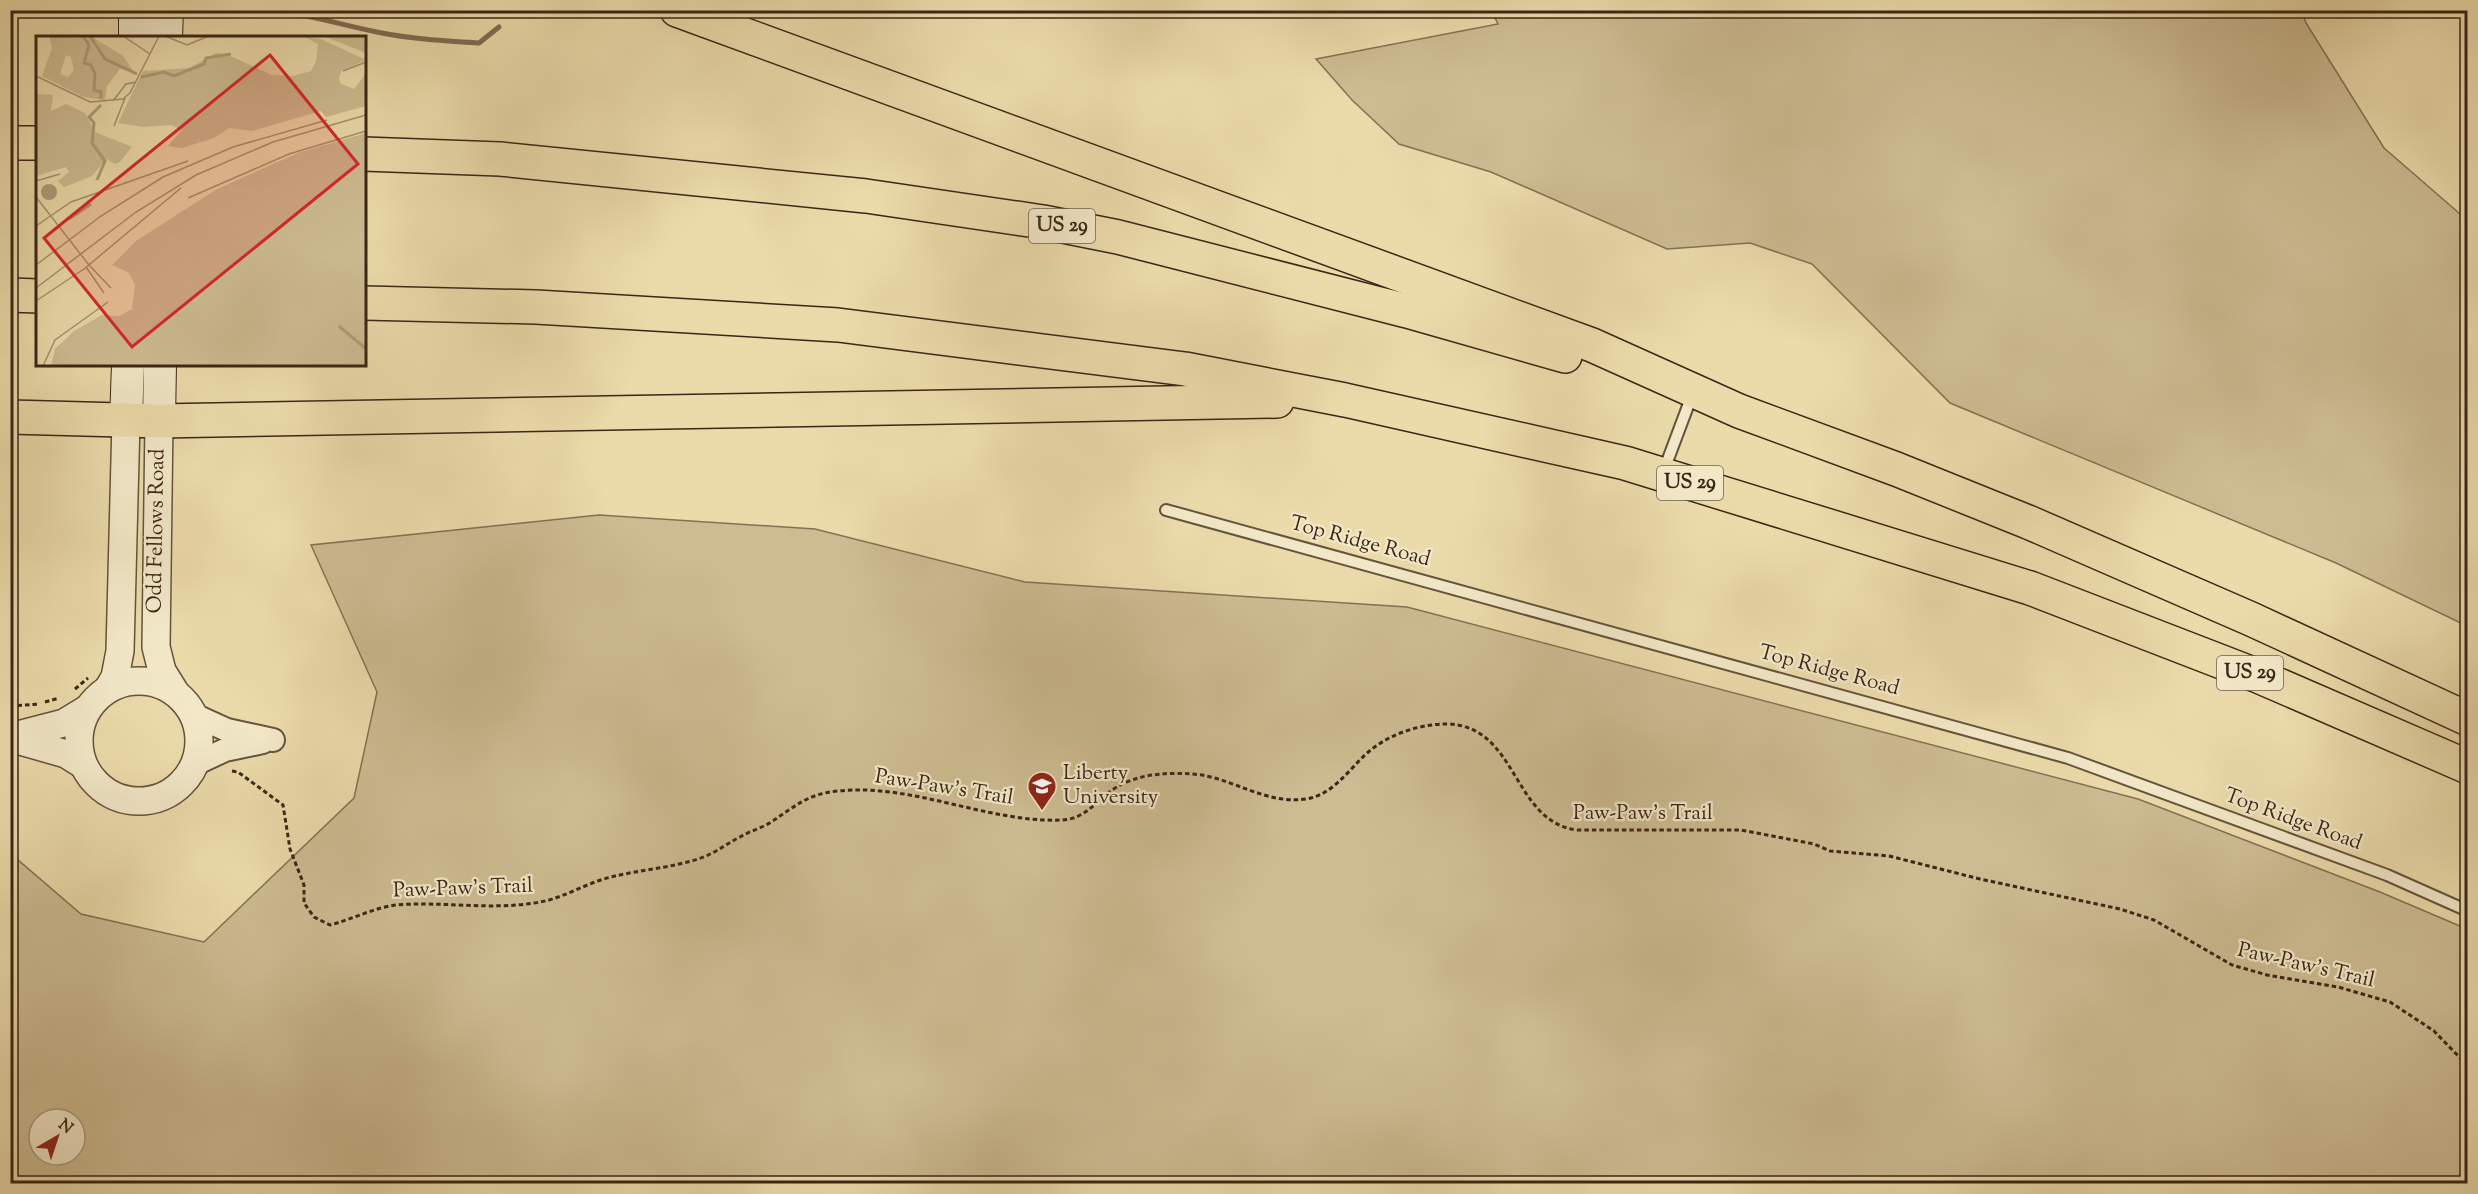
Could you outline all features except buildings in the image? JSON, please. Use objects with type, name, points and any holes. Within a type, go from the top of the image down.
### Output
[{"type":"highway","points":[[677,10],[1592,345],[1739,411]]},
{"type":"highway","points":[[10,143],[36,143]]},
{"type":"highway","name":"US 29","points":[[366,154],[500,159],[686,177],[866,196],[1043,222],[1118,237],[1407,311],[1551,352],[1691,398],[1739,411],[1896,468],[2028,522],[2251,619],[2468,719]]},
{"type":"highway","points":[[10,296],[36,296]]},
{"type":"highway","name":"US 29","points":[[366,303],[536,307],[838,326],[1185,369],[1345,400],[1625,463],[2030,588],[2258,676],[2468,767]]},
{"type":"highway","points":[[10,417],[159,421],[1345,400]]},
{"type":"main road","points":[[135,10],[135,36]]},
{"type":"main road","points":[[166,10],[166,36]]},
{"type":"main road","name":"Odd Fellows Road","points":[[126,421],[128,366]]},
{"type":"main road","name":"Odd Fellows Road","points":[[159,421],[160,366]]},
{"type":"street","name":"Odd Fellows Road","points":[[99,683],[115,677],[120,651],[126,421]]},
{"type":"street","name":"Odd Fellows Road","points":[[159,421],[156,641],[162,671],[175,692]]},
{"type":"street","points":[[10,737],[66,754],[82,764],[100,788],[117,798],[135,802],[154,800],[171,793],[186,781],[195,764],[199,748],[199,732],[194,715],[175,692],[159,684],[142,681],[99,683],[80,724],[78,741],[82,764]]},
{"type":"street","points":[[10,737],[64,723],[87,709]]},
{"type":"street","points":[[194,715],[227,730],[273,740],[236,747],[195,764]]},
{"type":"lane","points":[[1662,474],[1691,398]]},
{"type":"lane","name":"Top Ridge Road","points":[[1166,510],[2068,758],[2387,875],[2468,911]]},
{"type":"path","points":[[10,706],[39,704],[99,683]]},
{"type":"path","name":"Paw-Paw's Trail","points":[[195,764],[238,772],[282,805],[290,849],[304,885],[304,903],[314,917],[330,925],[381,907],[398,905],[451,907],[541,902],[608,877],[705,856],[772,821],[802,800],[818,794],[871,790],[1028,818],[1063,820],[1080,817],[1124,783],[1160,774],[1213,777],[1279,800],[1308,799],[1332,787],[1378,744],[1394,735],[1429,726],[1464,726],[1480,732],[1493,744],[1534,805],[1545,818],[1559,828],[1577,830],[1741,830],[1814,844],[1830,851],[1889,856],[1980,879],[2120,909],[2154,920],[2232,965],[2267,975],[2338,987],[2390,1002],[2434,1031],[2468,1066]]},
{"type":"shaded area","points":[[1491,10],[2302,11],[2306,23],[2384,148],[2467,220],[2467,626],[2336,563],[1950,403],[1812,264],[1750,243],[1667,249],[1491,172],[1399,144],[1352,100],[1316,59],[1498,24]]},
{"type":"shaded area","name":"Liberty University","points":[[599,515],[815,529],[1025,582],[1407,607],[2138,799],[2380,892],[2467,929],[2467,1183],[11,1183],[11,854],[81,914],[204,942],[354,798],[377,692],[311,545]]},
{"type":"waterway","points":[[272,10],[389,34],[479,43],[499,27]]},
{"type":"place","name":"Liberty University","points":[[1042,812]]}]
